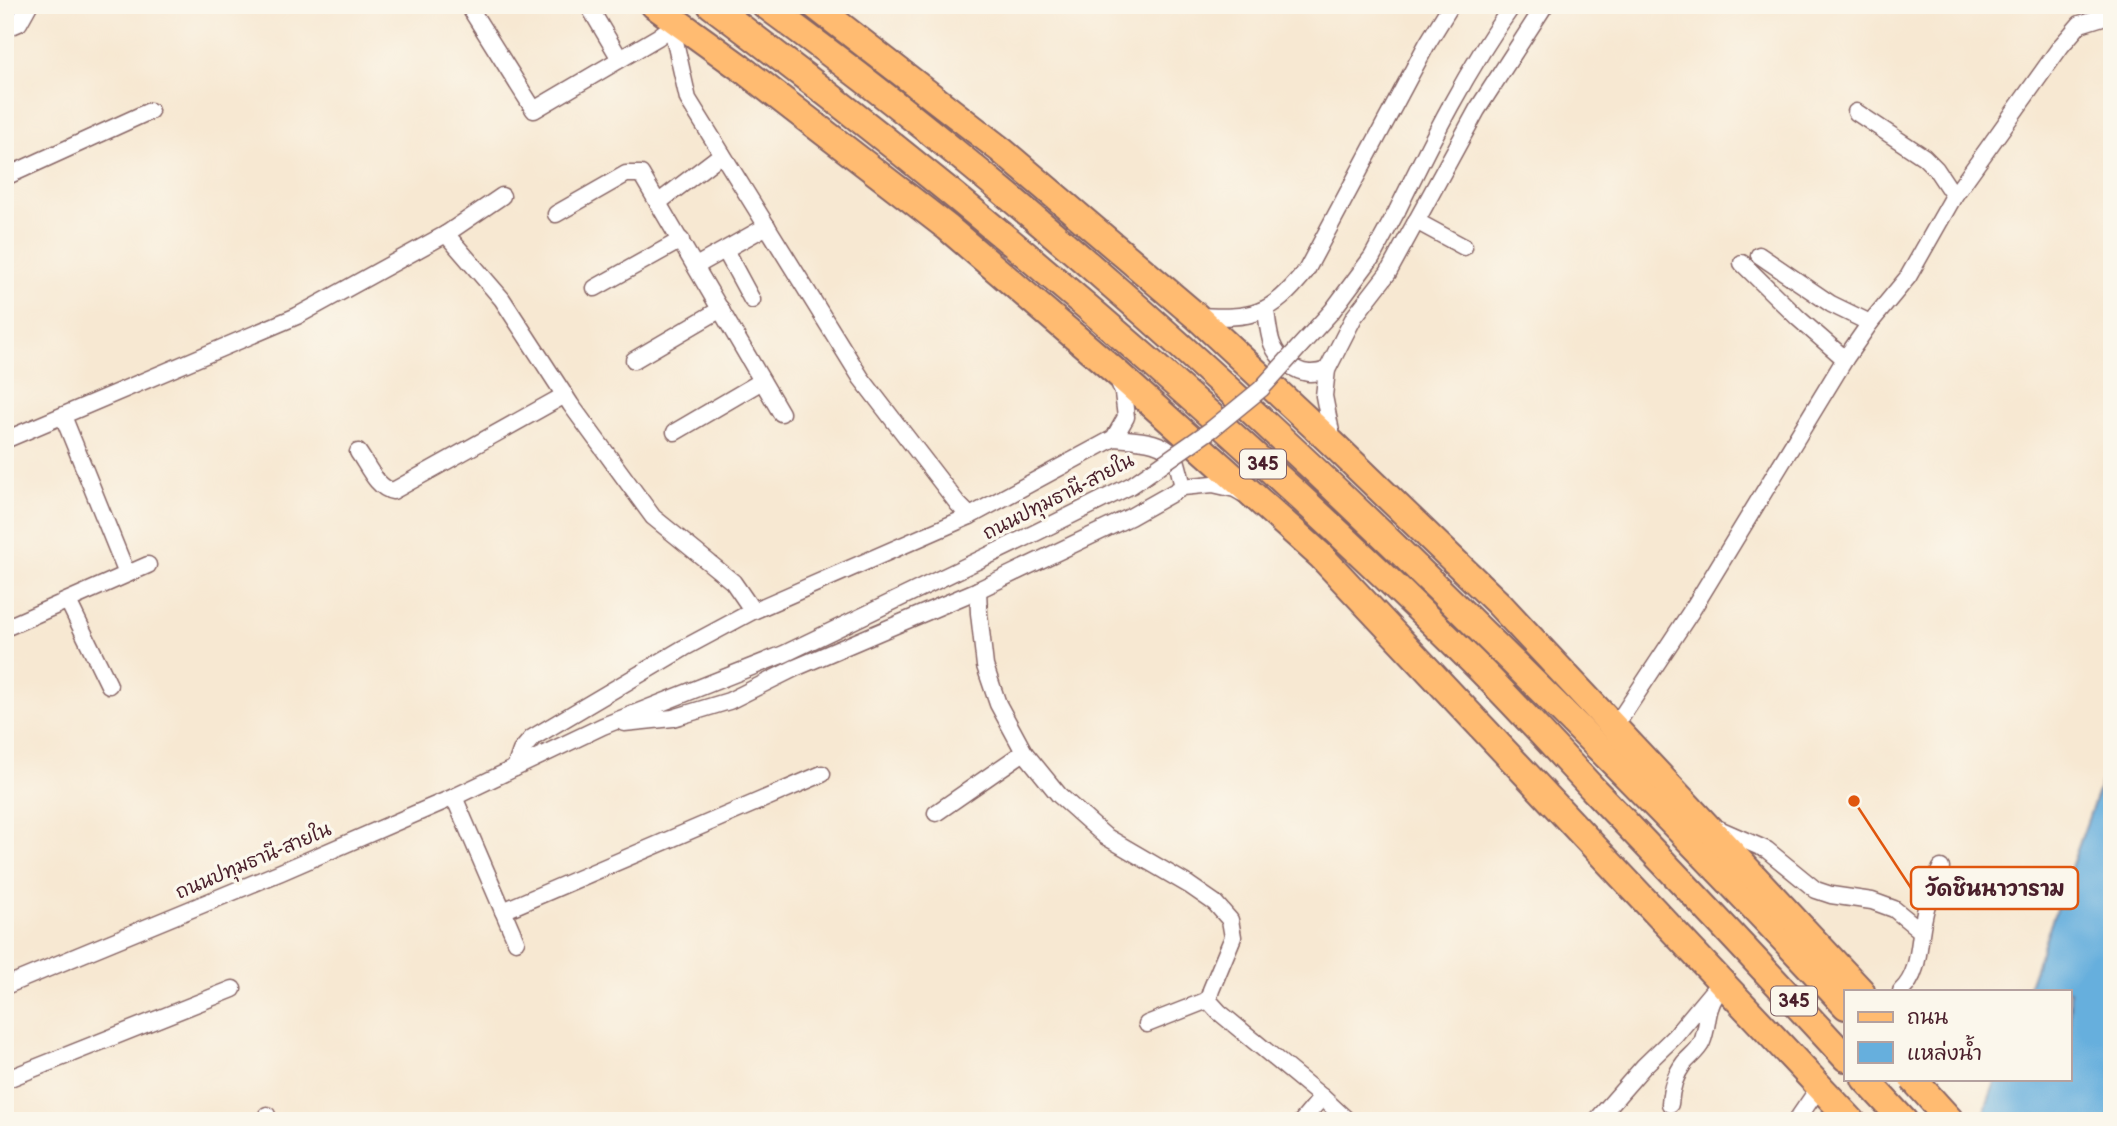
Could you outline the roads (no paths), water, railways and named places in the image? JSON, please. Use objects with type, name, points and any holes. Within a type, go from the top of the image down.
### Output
[{"type":"main road","points":[[654,5],[788,103],[948,228],[1274,512],[1321,556],[1852,1121]]},
{"type":"main road","name":"345","points":[[711,5],[967,204],[1138,350],[1291,489],[1474,663],[1743,945],[1844,1056]]},
{"type":"main road","name":"345","points":[[765,5],[986,176],[1159,327],[1313,467],[1493,642],[1770,923],[1844,1004]]},
{"type":"main road","points":[[814,5],[1001,150],[1196,316],[1333,444],[1499,604],[1860,990]]},
{"type":"main road","points":[[742,28],[788,103]]},
{"type":"main road","points":[[1382,492],[1493,642]]},
{"type":"main road","points":[[1321,556],[1474,663]]},
{"type":"main road","points":[[1866,1080],[1904,1121]]},
{"type":"main road","points":[[1914,1080],[1951,1121]]},
{"type":"main road","points":[[1915,1121],[1930,1098],[1930,1080]]},
{"type":"street","points":[[5,29],[19,23],[29,5]]},
{"type":"street","points":[[468,5],[534,110],[658,37],[678,22]]},
{"type":"street","points":[[588,5],[620,59]]},
{"type":"street","points":[[1196,316],[1249,316],[1266,310],[1286,294],[1306,271],[1427,44],[1451,5]]},
{"type":"street","name":"ถนนปทุมธานี-สายใน","points":[[5,986],[454,797],[603,726],[783,654],[1132,485],[1212,429],[1261,389],[1332,311],[1372,257],[1461,87],[1513,5]]},
{"type":"street","points":[[1333,444],[1324,396],[1327,370],[1354,317],[1388,273],[1477,110],[1545,5]]},
{"type":"street","points":[[1614,728],[1692,610],[1845,359],[1870,323],[1908,277],[1954,196],[2061,46],[2080,24],[2112,14]]},
{"type":"street","points":[[678,22],[674,37],[688,99],[861,378],[970,516]]},
{"type":"street","points":[[5,177],[150,111]]},
{"type":"street","points":[[1856,112],[1924,157],[1936,169],[1954,196]]},
{"type":"street","points":[[659,202],[722,154]]},
{"type":"street","points":[[556,214],[626,174],[641,174],[781,413]]},
{"type":"street","points":[[5,440],[297,316],[446,234],[502,196]]},
{"type":"street","points":[[1416,221],[1464,247]]},
{"type":"street","points":[[696,266],[767,226]]},
{"type":"street","points":[[446,234],[502,299],[565,394],[653,517],[733,582],[753,611]]},
{"type":"street","points":[[595,288],[681,240]]},
{"type":"street","points":[[725,250],[752,300]]},
{"type":"street","points":[[1759,255],[1831,304],[1870,323]]},
{"type":"street","points":[[1742,263],[1845,359]]},
{"type":"street","points":[[634,360],[721,309]]},
{"type":"street","points":[[1266,310],[1270,341],[1279,358],[1299,372],[1314,374],[1327,370]]},
{"type":"street","name":"ถนนปทุมธานี-สายใน","points":[[515,768],[522,751],[532,738],[684,648],[753,611],[970,516],[1114,438],[1126,417],[1123,393],[1116,373]]},
{"type":"street","points":[[675,432],[762,381]]},
{"type":"street","points":[[358,452],[380,484],[386,490],[393,491],[565,394]]},
{"type":"street","points":[[63,416],[127,574]]},
{"type":"street","points":[[1114,438],[1144,440],[1164,447],[1175,458],[1183,487]]},
{"type":"street","points":[[603,726],[673,718],[729,701],[795,668],[978,590],[1130,517],[1183,487],[1213,484],[1235,489],[1274,512]]},
{"type":"street","points":[[5,628],[148,565]]},
{"type":"street","points":[[978,590],[978,613],[985,666],[998,704],[1024,752],[1059,794],[1105,836],[1215,903],[1230,920],[1233,937],[1208,1000],[1147,1024]]},
{"type":"street","points":[[68,601],[109,685]]},
{"type":"street","points":[[936,813],[1024,752]]},
{"type":"street","points":[[503,911],[822,774]]},
{"type":"street","points":[[454,797],[516,940]]},
{"type":"street","points":[[1700,821],[1767,850],[1816,890],[1872,901],[1894,909],[1921,931]]},
{"type":"street","points":[[1902,990],[1914,973],[1931,891],[1941,869]]},
{"type":"street","points":[[1670,1104],[1674,1082],[1684,1062],[1701,1044],[1709,1008],[1723,983]]},
{"type":"street","points":[[1596,1121],[1723,983]]},
{"type":"street","points":[[5,1080],[233,989]]},
{"type":"street","points":[[1208,1000],[1348,1121]]},
{"type":"street","points":[[1796,1121],[1820,1086]]},
{"type":"street","points":[[1302,1121],[1322,1097]]},
{"type":"water","points":[[2112,752],[2112,1121],[1981,1121],[1996,1080],[2072,1080],[2072,990],[2027,990]]},
{"type":"place","name":"วัดชินนาวาราม","points":[[1854,801]]}]
